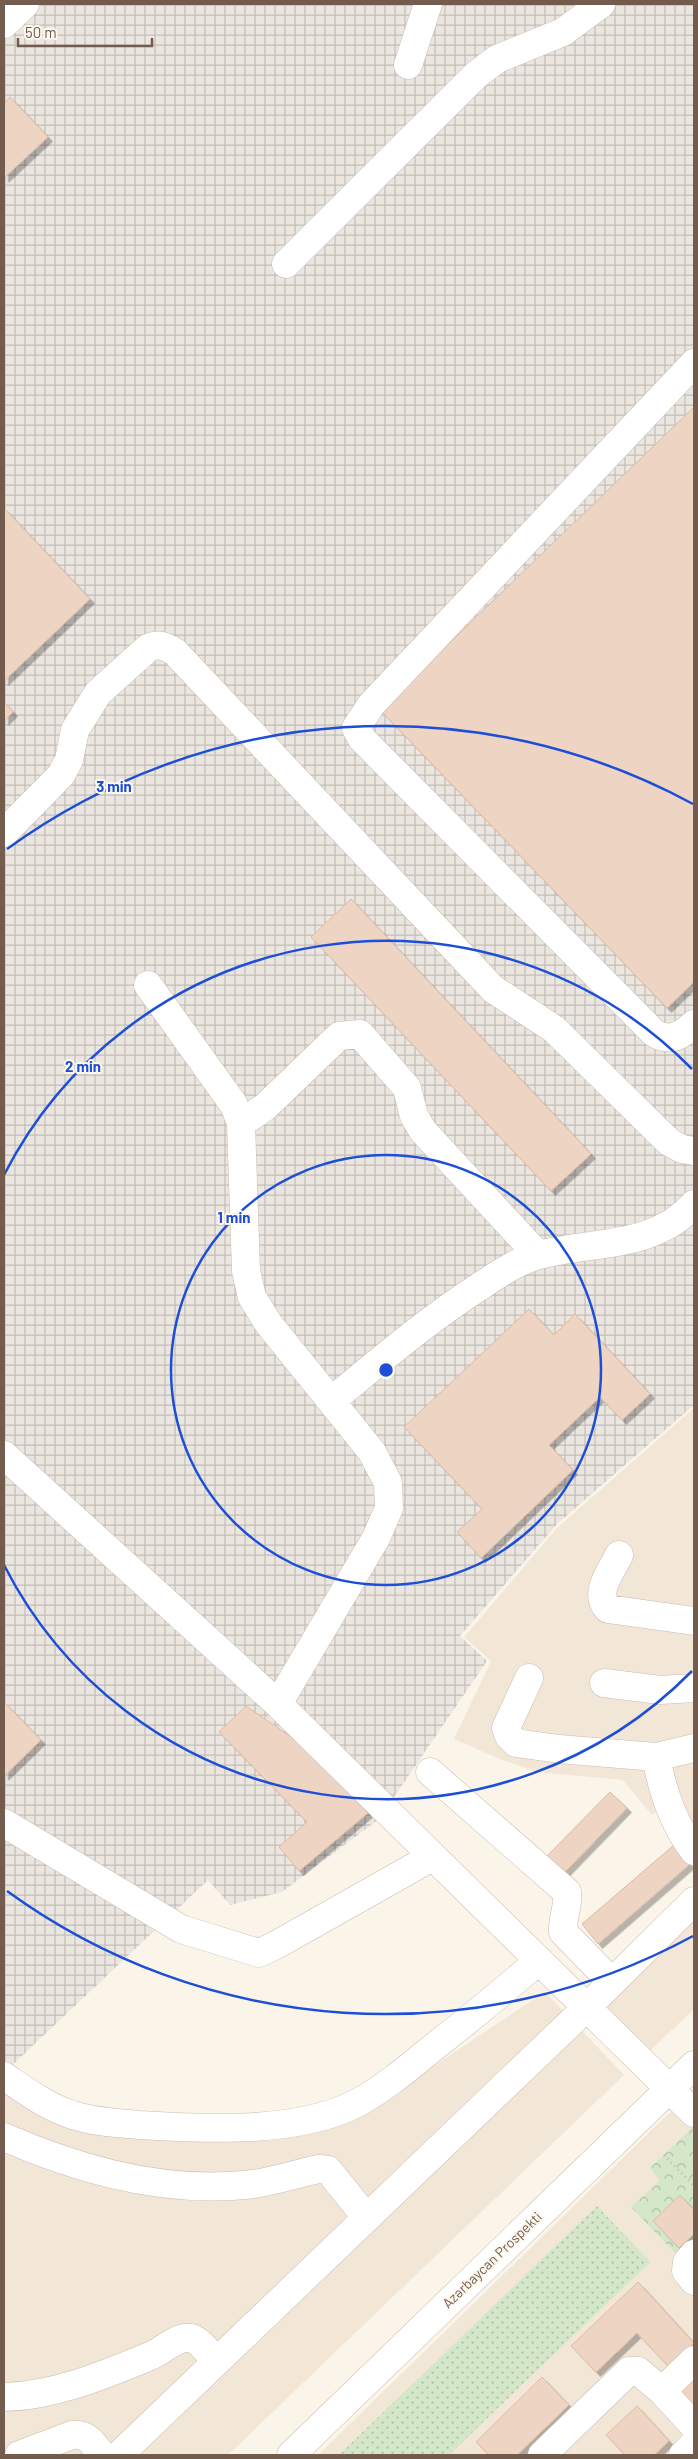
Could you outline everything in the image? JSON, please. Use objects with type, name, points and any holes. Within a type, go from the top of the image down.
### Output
[{"type":"street","points":[[4,24],[25,4]]},
{"type":"street","points":[[408,65],[428,4]]},
{"type":"street","points":[[286,264],[476,75],[497,59],[564,32],[601,4]]},
{"type":"street","points":[[694,363],[371,704],[356,728],[362,739],[654,1033],[662,1038],[673,1038],[683,1034],[694,1024]]},
{"type":"street","points":[[4,833],[61,774],[69,760],[75,730],[98,693],[148,648],[156,645],[166,647],[175,652],[493,988],[554,1029],[669,1142],[682,1149],[694,1151]]},
{"type":"street","points":[[148,984],[234,1105],[241,1123],[246,1271],[252,1297],[268,1323],[372,1452],[388,1484],[389,1508],[376,1538],[278,1704]]},
{"type":"street","points":[[241,1123],[264,1107],[322,1049],[339,1036],[360,1034],[407,1088],[414,1116],[423,1131],[538,1255]]},
{"type":"street","points":[[331,1401],[436,1315],[504,1271],[538,1255],[635,1239],[656,1232],[675,1222],[694,1204]]},
{"type":"street","points":[[4,1455],[278,1704],[432,1858],[668,2090],[694,2113]]},
{"type":"street","points":[[619,1555],[601,1593],[602,1603],[608,1609],[694,1621]]},
{"type":"street","points":[[529,1678],[506,1728],[516,1743],[558,1749],[656,1756],[694,1748]]},
{"type":"street","points":[[604,1683],[660,1690],[694,1688]]},
{"type":"street","points":[[656,1756],[659,1774],[670,1806],[682,1833],[694,1852]]},
{"type":"street","points":[[430,1772],[567,1892],[568,1902],[562,1923],[563,1932],[612,1982]]},
{"type":"street","points":[[4,1823],[180,1929],[259,1953],[432,1858]]},
{"type":"street","points":[[119,2455],[586,2008],[694,1901]]},
{"type":"street","points":[[4,2076],[56,2109],[74,2116],[121,2123],[232,2128],[282,2124],[327,2115],[356,2103],[401,2074],[493,2001],[538,1961]]},
{"type":"street","name":"Azərbaycan Prospekti","points":[[291,2455],[694,2065]]},
{"type":"street","points":[[4,2137],[86,2169],[134,2180],[202,2187],[246,2185],[319,2169],[328,2170],[366,2217]]},
{"type":"street","points":[[694,2254],[687,2262],[686,2271],[694,2281]]},
{"type":"street","points":[[4,2397],[19,2397],[58,2389],[104,2375],[153,2355],[184,2339],[190,2338],[197,2342],[216,2361]]},
{"type":"street","points":[[662,2391],[694,2360]]},
{"type":"street","points":[[548,2453],[629,2371],[638,2371],[662,2391],[694,2426]]},
{"type":"street","points":[[19,2455],[72,2434],[82,2434],[89,2438],[102,2455]]},
{"type":"street","points":[[683,2455],[694,2444]]},
{"type":"path","points":[[664,2154],[694,2186]]},
{"type":"shaded area","points":[[4,4],[694,4],[694,1405],[557,1524],[460,1636],[487,1661],[379,1819],[282,1892],[230,1905],[208,1880],[4,2073]]},
{"type":"shaded area","points":[[694,1408],[694,1833],[679,1795],[652,1815],[623,1780],[537,1772],[500,1759],[454,1739],[491,1661],[464,1637],[558,1527]]},
{"type":"shaded area","points":[[694,1915],[694,2009],[651,2050],[605,2005]]},
{"type":"shaded area","points":[[545,1992],[624,2075],[228,2455],[4,2455],[4,2087],[120,2135],[378,2103]]},
{"type":"shaded area","points":[[694,2089],[694,2455],[318,2455]]},
{"type":"green space","points":[[692,2128],[694,2131],[694,2238],[677,2255],[631,2207],[660,2181],[650,2168]]},
{"type":"green space","points":[[597,2206],[650,2262],[449,2455],[339,2455]]},
{"type":"building","points":[[10,97],[48,137],[4,178],[4,104]]},
{"type":"building","points":[[694,407],[694,982],[667,1008],[380,710]]},
{"type":"building","points":[[4,508],[90,599],[4,681]]},
{"type":"building","points":[[4,702],[13,712],[4,721]]},
{"type":"building","points":[[351,899],[591,1154],[551,1191],[311,937]]},
{"type":"building","points":[[529,1309],[554,1335],[575,1314],[650,1394],[622,1420],[600,1397],[549,1445],[573,1470],[481,1558],[457,1532],[482,1509],[404,1427]]},
{"type":"building","points":[[4,1702],[41,1740],[4,1776]]},
{"type":"building","points":[[246,1706],[303,1745],[368,1813],[299,1871],[279,1847],[307,1822],[219,1732]]},
{"type":"building","points":[[610,1792],[627,1808],[562,1875],[545,1858]]},
{"type":"building","points":[[674,1845],[690,1864],[598,1944],[582,1924]]},
{"type":"building","points":[[680,2195],[694,2210],[694,2234],[679,2248],[653,2221]]},
{"type":"building","points":[[638,2282],[694,2343],[669,2367],[637,2333],[596,2372],[571,2346]]},
{"type":"building","points":[[694,2376],[694,2406],[679,2390]]},
{"type":"building","points":[[542,2377],[569,2405],[517,2455],[489,2455],[476,2442]]},
{"type":"building","points":[[637,2406],[669,2441],[654,2455],[625,2455],[606,2435]]}]
